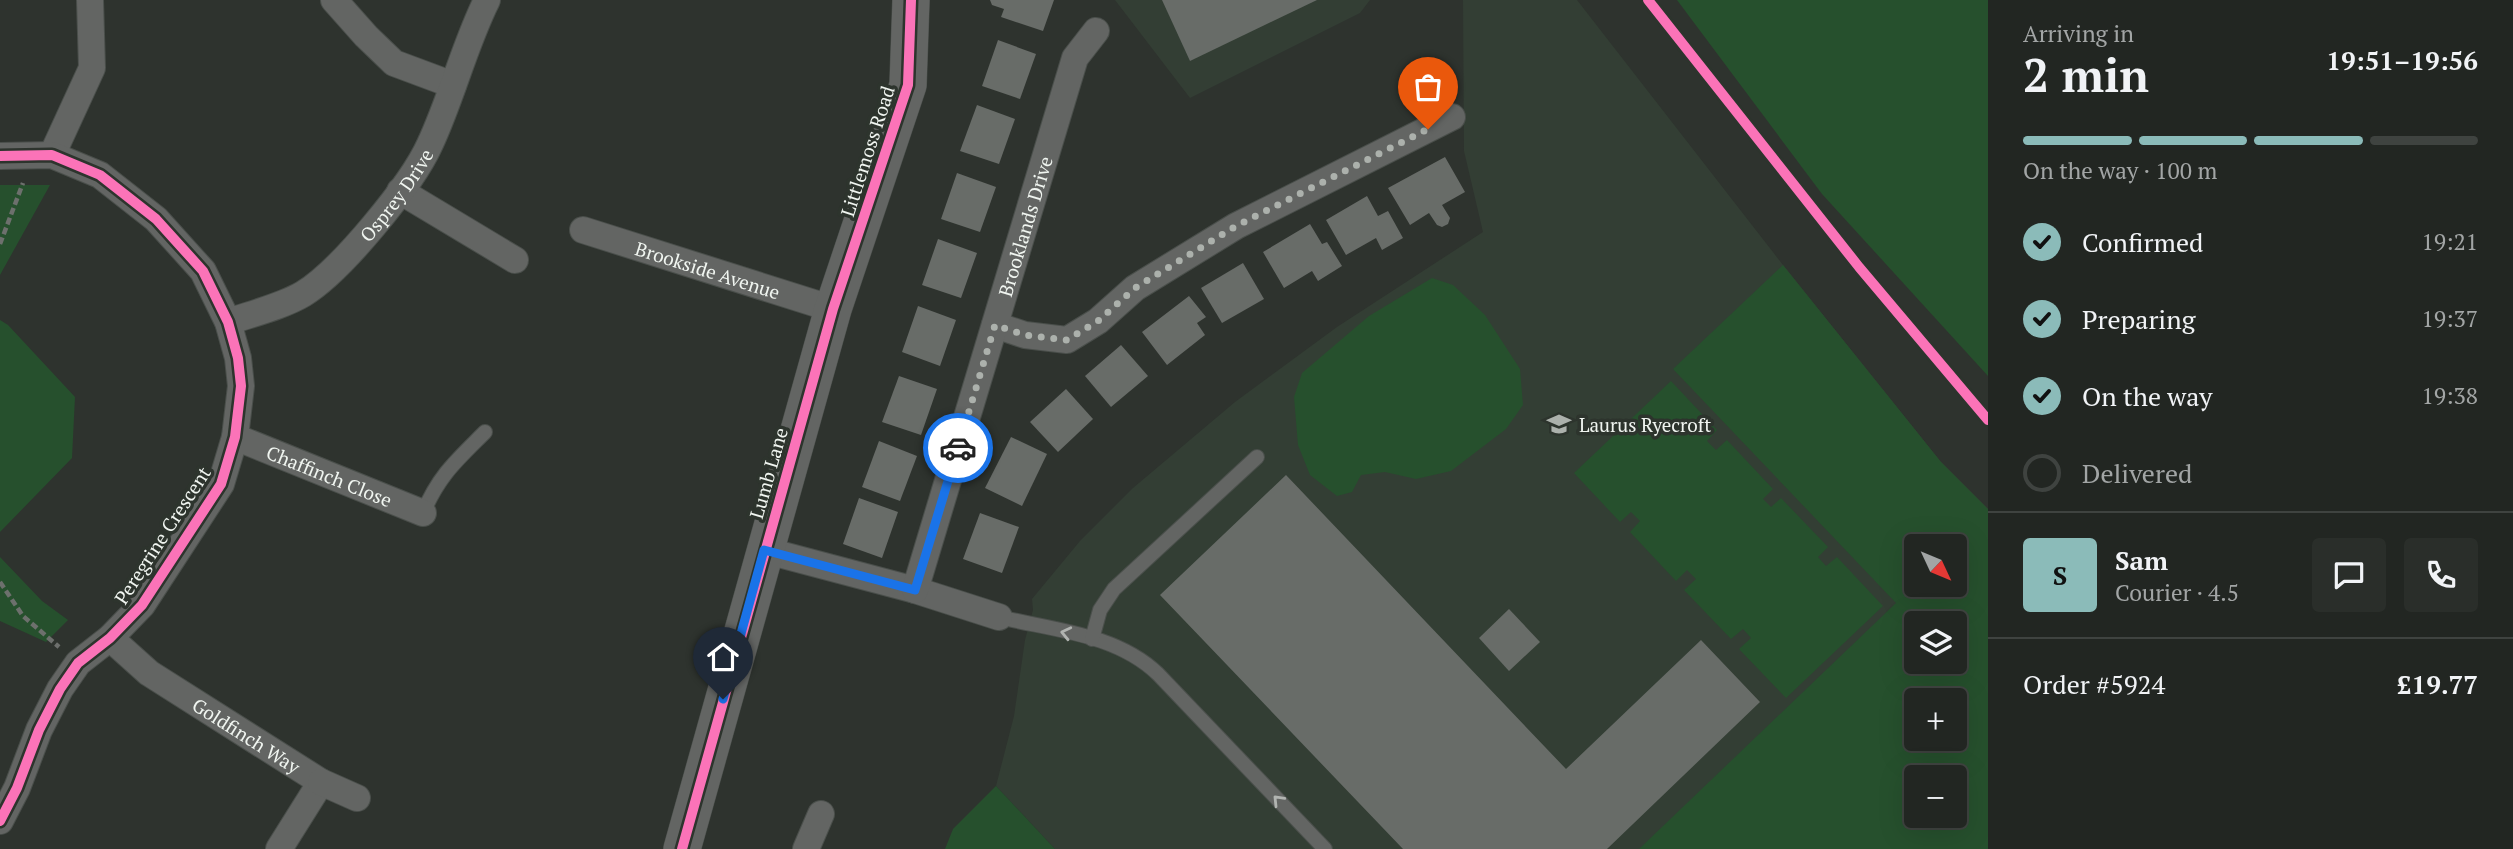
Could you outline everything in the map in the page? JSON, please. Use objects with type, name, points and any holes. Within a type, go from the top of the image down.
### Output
[{"type":"street","points":[[52,155],[92,68],[90,0]]},
{"type":"street","points":[[334,0],[394,62],[453,85]]},
{"type":"street","name":"Osprey Drive","points":[[228,322],[301,295],[324,279],[400,191],[430,146],[487,0]]},
{"type":"street","name":"Littlemoss Road","points":[[833,309],[908,85],[911,0]]},
{"type":"street","name":"Brooklands Drive","points":[[915,590],[1075,58],[1096,31]]},
{"type":"street","points":[[995,325],[1025,335],[1067,340],[1098,321],[1135,288],[1236,226],[1452,117]]},
{"type":"street","name":"Peregrine Crescent","points":[[0,156],[52,155],[100,175],[156,219],[203,271],[228,322],[238,358],[241,386],[235,437],[220,484],[142,606],[110,638],[78,663],[60,689],[39,730],[17,788],[0,821]]},
{"type":"street","points":[[400,191],[515,260]]},
{"type":"street","name":"Brookside Avenue","points":[[583,230],[833,309]]},
{"type":"street","name":"Lumb Lane","points":[[682,849],[833,309]]},
{"type":"street","name":"Chaffinch Close","points":[[235,437],[423,513]]},
{"type":"street","points":[[764,550],[915,590],[999,617]]},
{"type":"street","name":"Goldfinch Way","points":[[110,638],[149,673],[321,782],[279,849]]},
{"type":"street","points":[[321,782],[357,798]]},
{"type":"street","points":[[806,849],[821,814]]},
{"type":"lane","points":[[423,513],[433,490],[446,471],[485,432]]},
{"type":"lane","points":[[1092,639],[1100,610],[1114,590],[1257,457]]},
{"type":"lane","points":[[999,617],[1092,639],[1119,647],[1139,658],[1152,668],[1325,849]]},
{"type":"path","points":[[0,244],[21,185],[52,155]]},
{"type":"path","points":[[0,582],[23,616],[78,663]]},
{"type":"shaded area","points":[[1115,0],[1370,0],[1360,13],[1190,98]]},
{"type":"shaded area","name":"Laurus Ryecroft","points":[[1463,0],[1577,0],[1783,265],[1941,462],[1988,509],[1988,849],[1055,849],[996,786],[1014,716],[1025,640],[1033,610],[1032,599],[1080,541],[1133,488],[1235,402],[1337,327],[1483,232],[1464,151]]},
{"type":"green space","points":[[1677,0],[1988,0],[1988,376],[1822,194]]},
{"type":"green space","points":[[0,185],[50,185],[0,275]]},
{"type":"green space","points":[[1783,265],[1941,462],[1988,509],[1988,849],[1639,849],[1896,603],[1673,369]]},
{"type":"green space","points":[[1432,278],[1453,285],[1485,315],[1520,369],[1523,405],[1506,429],[1451,471],[1416,479],[1385,472],[1361,475],[1352,492],[1337,496],[1310,475],[1298,445],[1294,397],[1302,373],[1369,316]]},
{"type":"green space","points":[[0,320],[8,325],[75,397],[72,458],[0,532]]},
{"type":"green space","points":[[1671,381],[1717,430],[1707,441],[1716,450],[1727,440],[1773,489],[1763,499],[1771,507],[1781,498],[1828,547],[1818,557],[1826,566],[1837,557],[1883,606],[1786,698],[1739,649],[1751,638],[1743,629],[1731,639],[1684,590],[1696,579],[1687,570],[1676,581],[1630,532],[1640,521],[1631,512],[1620,522],[1574,473]]},
{"type":"green space","points":[[0,557],[42,601],[68,620],[46,642],[0,621]]},
{"type":"green space","points":[[996,786],[1055,849],[945,849],[953,829]]},
{"type":"building","points":[[990,0],[1054,0],[1043,31],[1001,17],[1004,9],[992,5]]},
{"type":"building","points":[[1162,0],[1317,0],[1190,61]]},
{"type":"building","points":[[998,40],[1036,54],[1020,99],[982,86]]},
{"type":"building","points":[[977,105],[1015,119],[999,164],[960,151]]},
{"type":"building","points":[[1445,157],[1465,192],[1442,205],[1450,218],[1448,224],[1442,227],[1437,225],[1429,213],[1410,225],[1388,188]]},
{"type":"building","points":[[957,173],[996,187],[980,232],[941,219]]},
{"type":"building","points":[[1367,196],[1378,216],[1388,211],[1403,238],[1382,250],[1376,238],[1346,255],[1326,220]]},
{"type":"building","points":[[1310,224],[1322,244],[1327,242],[1342,266],[1318,281],[1312,271],[1284,288],[1263,252]]},
{"type":"building","points":[[938,239],[977,253],[961,298],[922,285]]},
{"type":"building","points":[[1243,263],[1264,299],[1222,323],[1201,288]]},
{"type":"building","points":[[1189,296],[1206,317],[1197,323],[1205,335],[1167,365],[1142,332]]},
{"type":"building","points":[[918,306],[956,320],[940,366],[902,352]]},
{"type":"building","points":[[1121,345],[1148,376],[1111,407],[1085,376]]},
{"type":"building","points":[[899,376],[937,389],[921,435],[882,422]]},
{"type":"building","points":[[1066,389],[1093,419],[1058,452],[1030,422]]},
{"type":"building","points":[[1011,437],[1047,454],[1022,506],[985,488]]},
{"type":"building","points":[[879,441],[917,456],[900,501],[862,487]]},
{"type":"building","points":[[1286,475],[1566,769],[1701,640],[1760,702],[1607,849],[1403,849],[1160,595]]},
{"type":"building","points":[[859,498],[898,512],[882,558],[843,544]]},
{"type":"building","points":[[980,513],[1019,527],[1002,573],[963,559]]},
{"type":"building","points":[[1509,609],[1540,642],[1509,671],[1479,638]]},
{"type":"cycle path","points":[[682,849],[833,309],[908,85],[911,0]]},
{"type":"cycle path","points":[[1648,0],[1859,267],[1988,420]]},
{"type":"cycle path","points":[[0,156],[52,155],[100,175],[156,219],[203,271],[228,322],[238,358],[241,386],[235,437],[221,484],[142,605],[110,638],[78,663],[60,689],[39,730],[17,788],[0,821]]},
{"type":"way so far","points":[[958,448],[995,325],[1025,335],[1067,340],[1098,321],[1135,288],[1236,226],[1428,129]]},
{"type":"place","name":"Laurus Ryecroft","points":[[1559,424]]},
{"type":"route","points":[[723,699],[764,550],[915,590],[958,448]]}]
